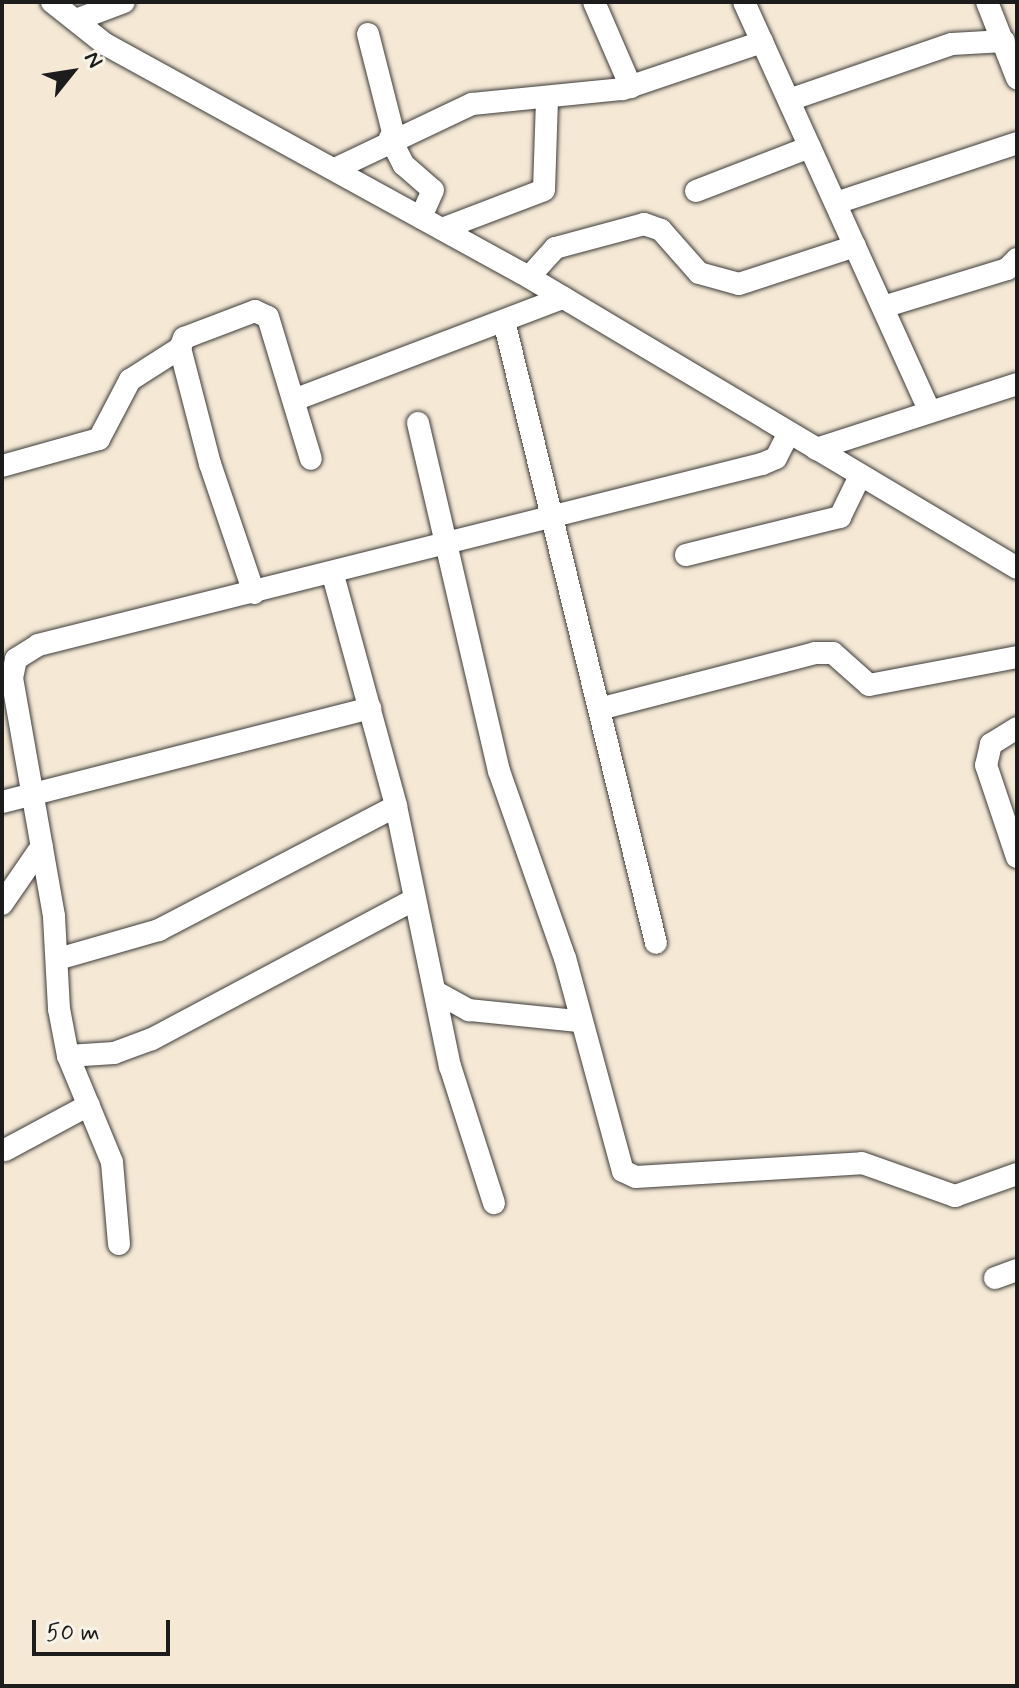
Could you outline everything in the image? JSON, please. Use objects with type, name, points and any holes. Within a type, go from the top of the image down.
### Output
[{"type":"street","points":[[52,2],[105,44],[529,277],[1017,568]]},
{"type":"street","points":[[76,20],[124,2]]},
{"type":"street","points":[[594,2],[631,87]]},
{"type":"street","points":[[744,2],[930,412]]},
{"type":"street","points":[[987,2],[1017,78]]},
{"type":"street","points":[[368,34],[392,137],[404,165],[433,190],[421,217]]},
{"type":"street","points":[[789,100],[952,44],[1004,41]]},
{"type":"street","points":[[335,169],[392,137],[472,104],[547,99],[631,87],[762,42]]},
{"type":"street","points":[[442,229],[544,190],[547,99]]},
{"type":"street","points":[[836,203],[1017,143]]},
{"type":"street","points":[[696,191],[810,147]]},
{"type":"street","points":[[529,277],[555,248],[644,224],[661,230],[699,273],[739,284],[855,246]]},
{"type":"street","points":[[883,307],[1007,269],[1017,259]]},
{"type":"street","points":[[294,400],[563,298]]},
{"type":"street","points":[[2,466],[99,439],[130,380],[180,348],[192,333],[260,312],[272,321],[311,459]]},
{"type":"street","points":[[504,321],[603,708],[656,943]]},
{"type":"street","points":[[180,348],[254,593]]},
{"type":"street","points":[[816,449],[1017,384]]},
{"type":"street","points":[[418,423],[512,818],[565,958],[577,1021],[628,1175],[862,1163],[955,1196],[1017,1174]]},
{"type":"street","points":[[119,1244],[112,1162],[68,1056],[42,846],[12,678],[16,659],[38,645],[333,575],[555,514],[762,464],[776,458],[789,433]]},
{"type":"street","points":[[686,555],[840,517],[860,476]]},
{"type":"street","points":[[333,575],[396,806],[412,901],[436,992],[450,1066],[494,1203]]},
{"type":"street","points":[[603,708],[815,653],[833,653],[869,685],[1017,657]]},
{"type":"street","points":[[2,802],[30,790],[370,708]]},
{"type":"street","points":[[1017,728],[991,744],[986,765],[1017,857]]},
{"type":"street","points":[[58,959],[159,930],[396,806]]},
{"type":"street","points":[[2,904],[42,846]]},
{"type":"street","points":[[68,1056],[114,1053],[152,1039],[412,901]]},
{"type":"street","points":[[436,992],[469,1010],[577,1021]]},
{"type":"street","points":[[5,1150],[89,1105]]},
{"type":"street","points":[[995,1278],[1017,1270]]}]
